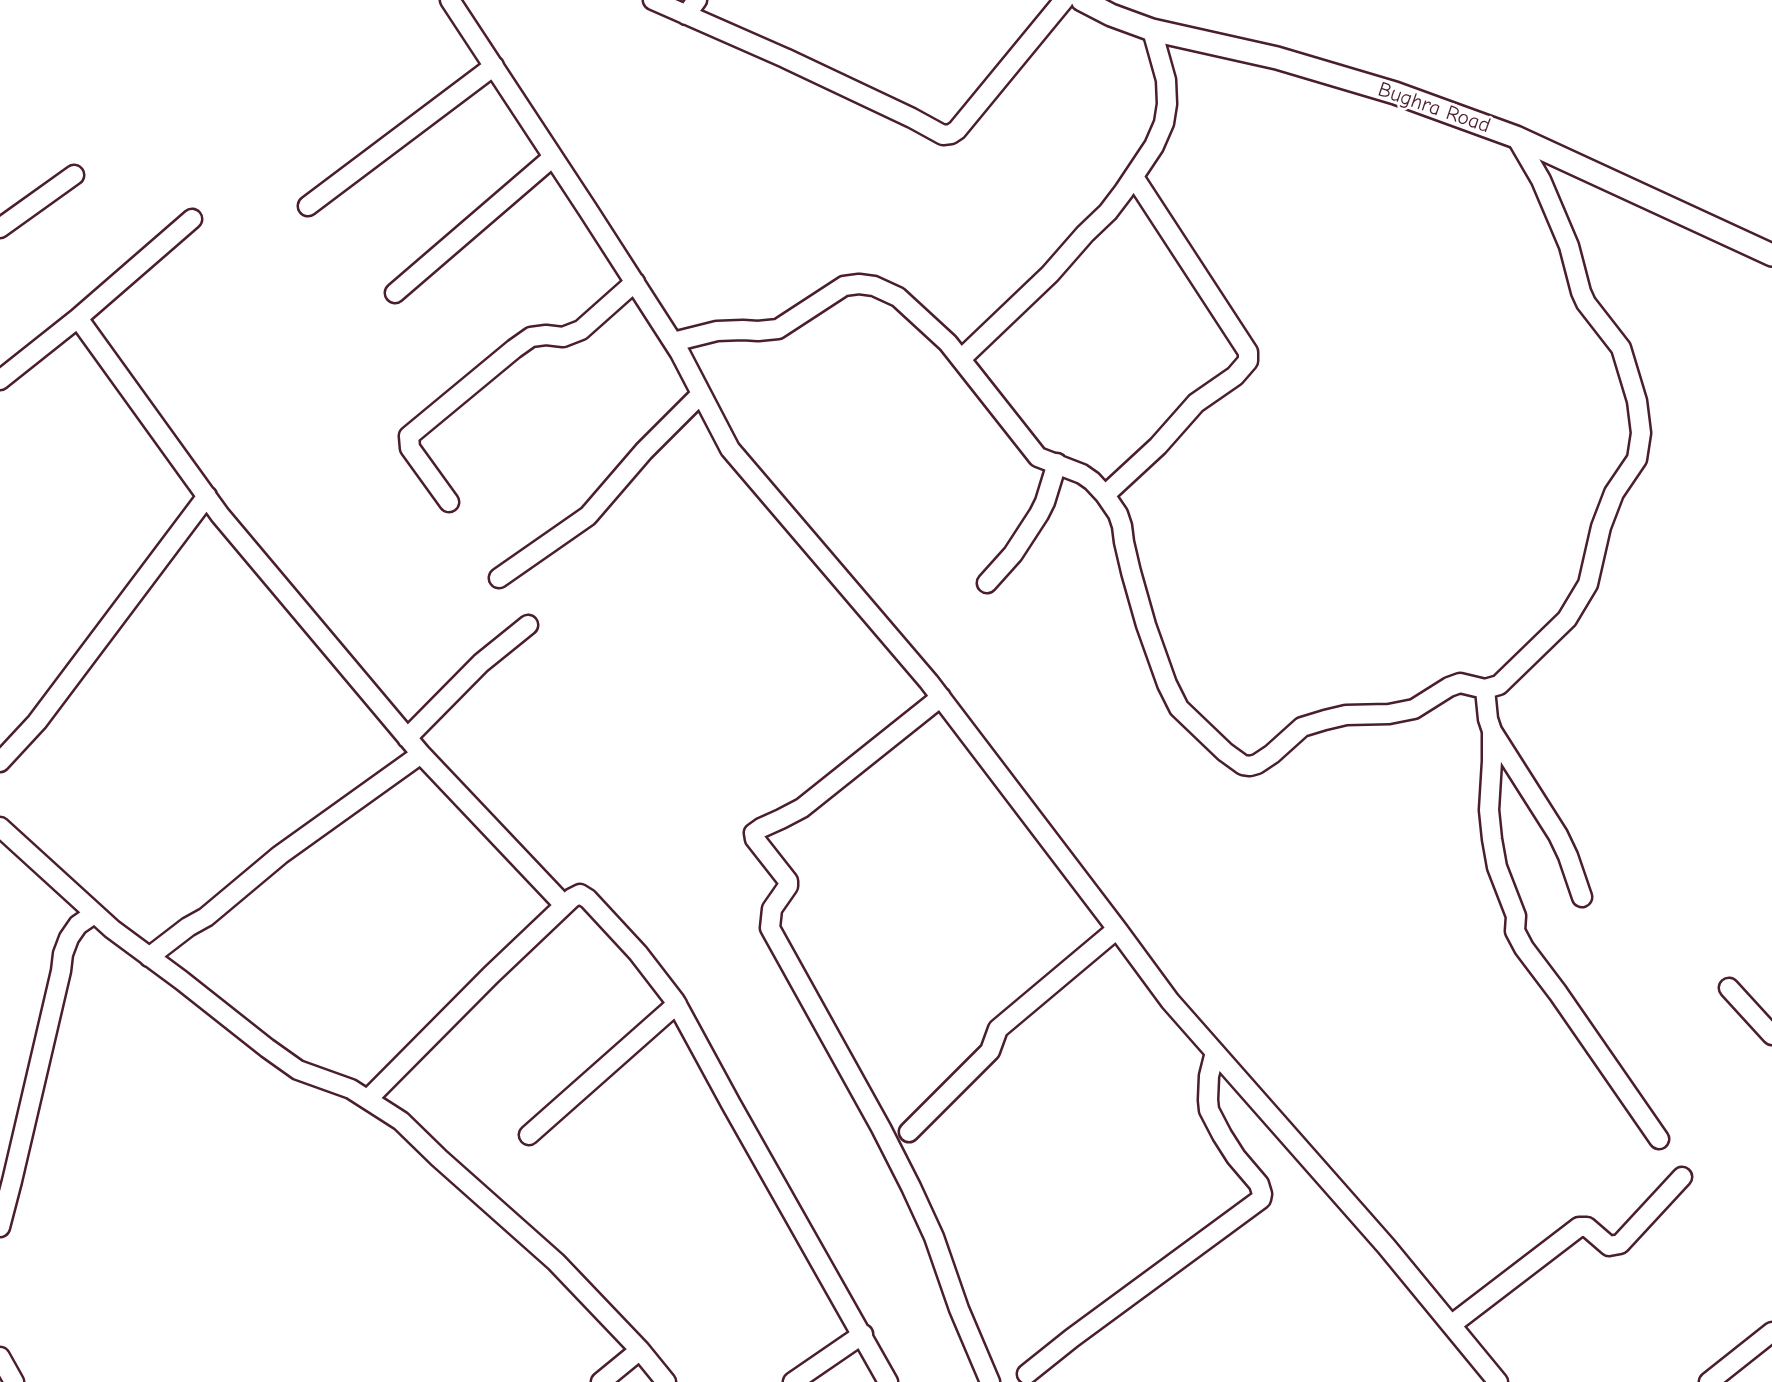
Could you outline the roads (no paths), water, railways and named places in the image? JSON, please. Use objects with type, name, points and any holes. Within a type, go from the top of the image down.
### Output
[{"type":"street","points":[[450,0],[673,342],[730,449],[941,697],[1170,1001],[1386,1246],[1498,1382]]},
{"type":"street","points":[[653,0],[691,7],[785,58],[943,135],[957,130],[1064,0]]},
{"type":"street","name":"Bughra Road","points":[[1082,0],[1111,15],[1152,30],[1277,58],[1395,93],[1516,137],[1772,255]]},
{"type":"street","points":[[961,359],[1050,274],[1108,212],[1154,146],[1164,123],[1167,104],[1166,80],[1152,30]]},
{"type":"street","points":[[308,206],[494,66]]},
{"type":"street","points":[[673,342],[718,331],[778,329],[844,286],[874,286],[898,298],[933,328],[961,359],[1038,457],[1082,474],[1105,495],[1118,514],[1131,572],[1155,652],[1179,708],[1212,740],[1243,765],[1250,766],[1272,754],[1302,727],[1346,715],[1389,714],[1414,709],[1460,683],[1485,689],[1499,685],[1567,619],[1588,584],[1594,551],[1614,493],[1637,459],[1641,433],[1637,401],[1621,348],[1586,303],[1569,246],[1541,180],[1516,137]]},
{"type":"street","points":[[395,293],[553,157]]},
{"type":"street","points":[[0,228],[74,175]]},
{"type":"street","points":[[1105,495],[1158,446],[1196,403],[1235,376],[1248,361],[1248,352],[1134,177]]},
{"type":"street","points":[[0,380],[78,318],[191,219]]},
{"type":"street","points":[[449,502],[410,448],[409,436],[531,337],[563,337],[581,330],[635,282]]},
{"type":"street","points":[[78,318],[220,515],[421,754],[564,905]]},
{"type":"street","points":[[499,578],[587,516],[644,451],[701,394]]},
{"type":"street","points":[[987,583],[1013,554],[1039,514],[1057,463]]},
{"type":"street","points":[[0,762],[37,722],[207,496]]},
{"type":"street","points":[[407,738],[481,663],[528,625]]},
{"type":"street","points":[[1485,689],[1492,731],[1558,835],[1582,897]]},
{"type":"street","points":[[941,697],[802,808],[754,833],[755,839],[788,881],[788,886],[772,909],[770,928],[911,1187],[934,1237],[959,1309],[990,1382]]},
{"type":"street","points":[[1492,731],[1489,810],[1492,839],[1497,867],[1516,916],[1515,931],[1524,948],[1659,1139]]},
{"type":"street","points":[[149,957],[188,927],[206,917],[280,855],[421,754]]},
{"type":"street","points":[[0,827],[94,914],[267,1048],[298,1070],[351,1089],[401,1121],[556,1262],[640,1350],[666,1382]]},
{"type":"street","points":[[368,1099],[491,975],[564,905],[580,894],[588,899],[638,953],[677,1004],[888,1382]]},
{"type":"street","points":[[0,1227],[63,954],[78,925],[94,914]]},
{"type":"street","points":[[909,1132],[990,1051],[998,1029],[1117,929]]},
{"type":"street","points":[[1729,988],[1772,1035]]},
{"type":"street","points":[[529,1135],[677,1004]]},
{"type":"street","points":[[1027,1374],[1261,1199],[1259,1184],[1236,1157],[1209,1110],[1209,1076],[1215,1052]]},
{"type":"street","points":[[1451,1325],[1579,1227],[1587,1227],[1609,1246],[1620,1244],[1682,1177]]},
{"type":"street","points":[[1709,1382],[1772,1332]]},
{"type":"street","points":[[793,1382],[863,1334]]},
{"type":"street","points":[[601,1382],[640,1350]]},
{"type":"street","points":[[0,1356],[14,1382]]}]
